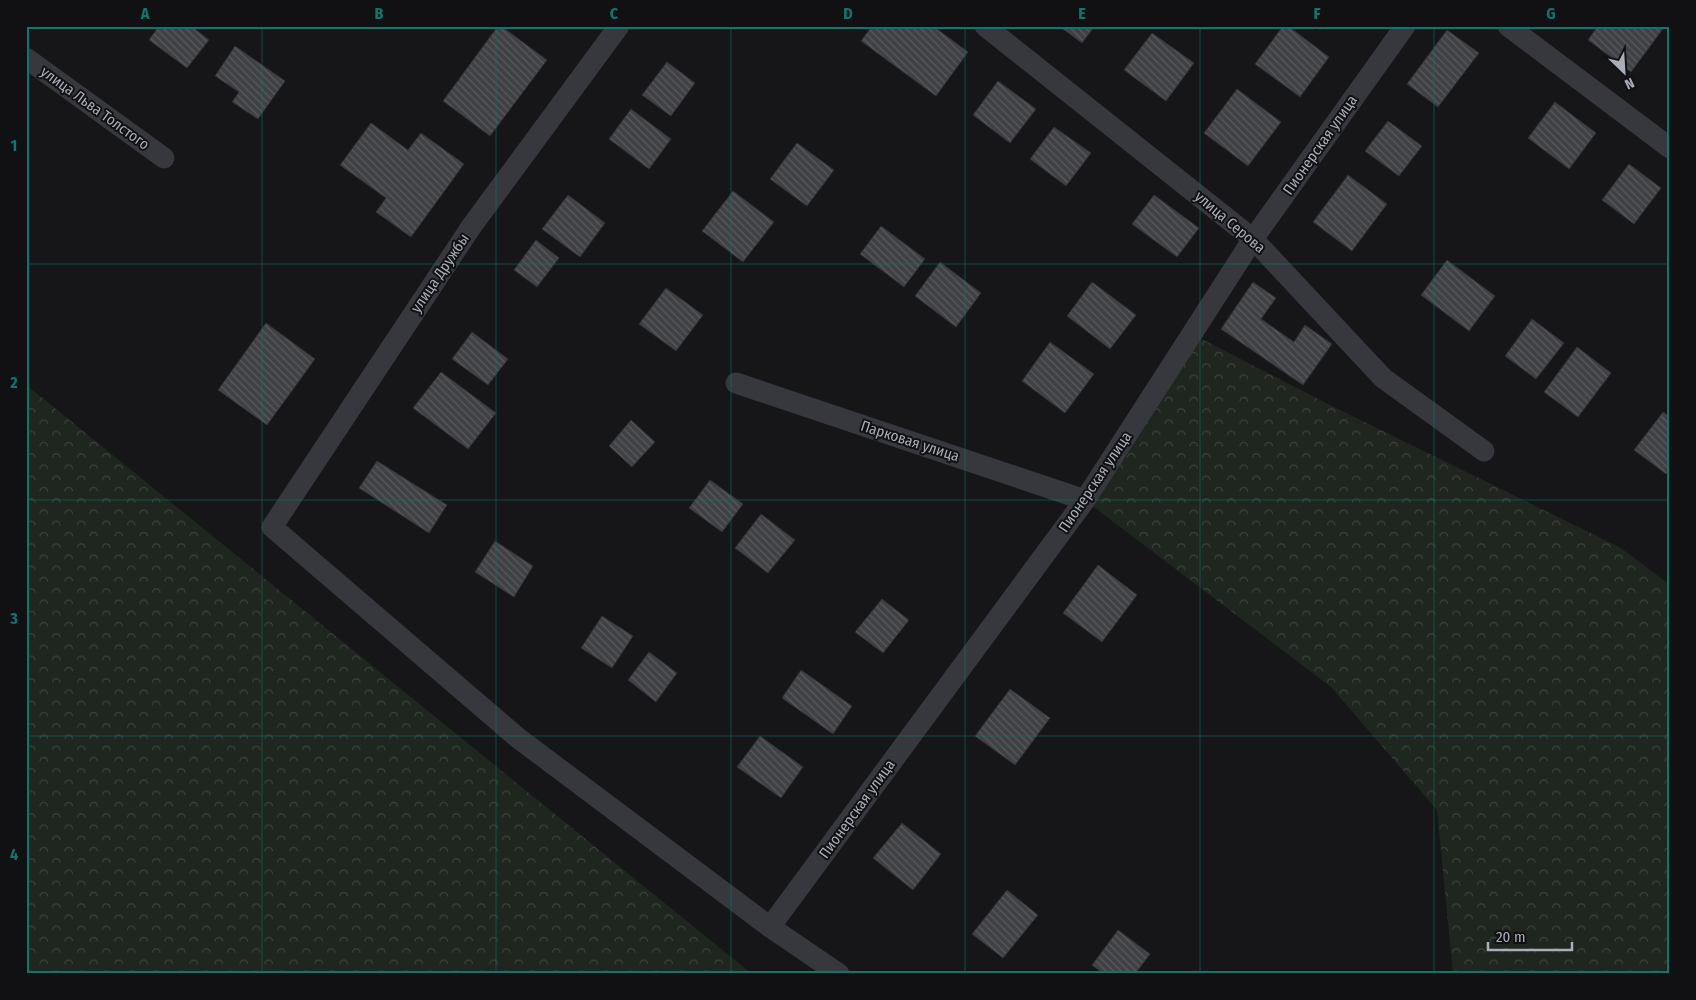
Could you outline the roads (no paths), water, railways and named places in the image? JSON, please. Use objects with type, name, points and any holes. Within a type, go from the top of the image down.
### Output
[{"type":"street","name":"улица Дружбы","points":[[619,26],[471,227],[272,527],[518,738],[770,927]]},
{"type":"street","name":"улица Серова","points":[[985,26],[1253,239],[1383,378],[1484,451]]},
{"type":"street","name":"Пионерская улица","points":[[770,927],[1085,500],[1253,239],[1405,26]]},
{"type":"street","points":[[1508,26],[1670,148]]},
{"type":"street","name":"улица Льва Толстого","points":[[26,58],[164,158]]},
{"type":"street","name":"Парковая улица","points":[[736,383],[1085,500]]},
{"type":"street","points":[[770,927],[839,974]]}]
